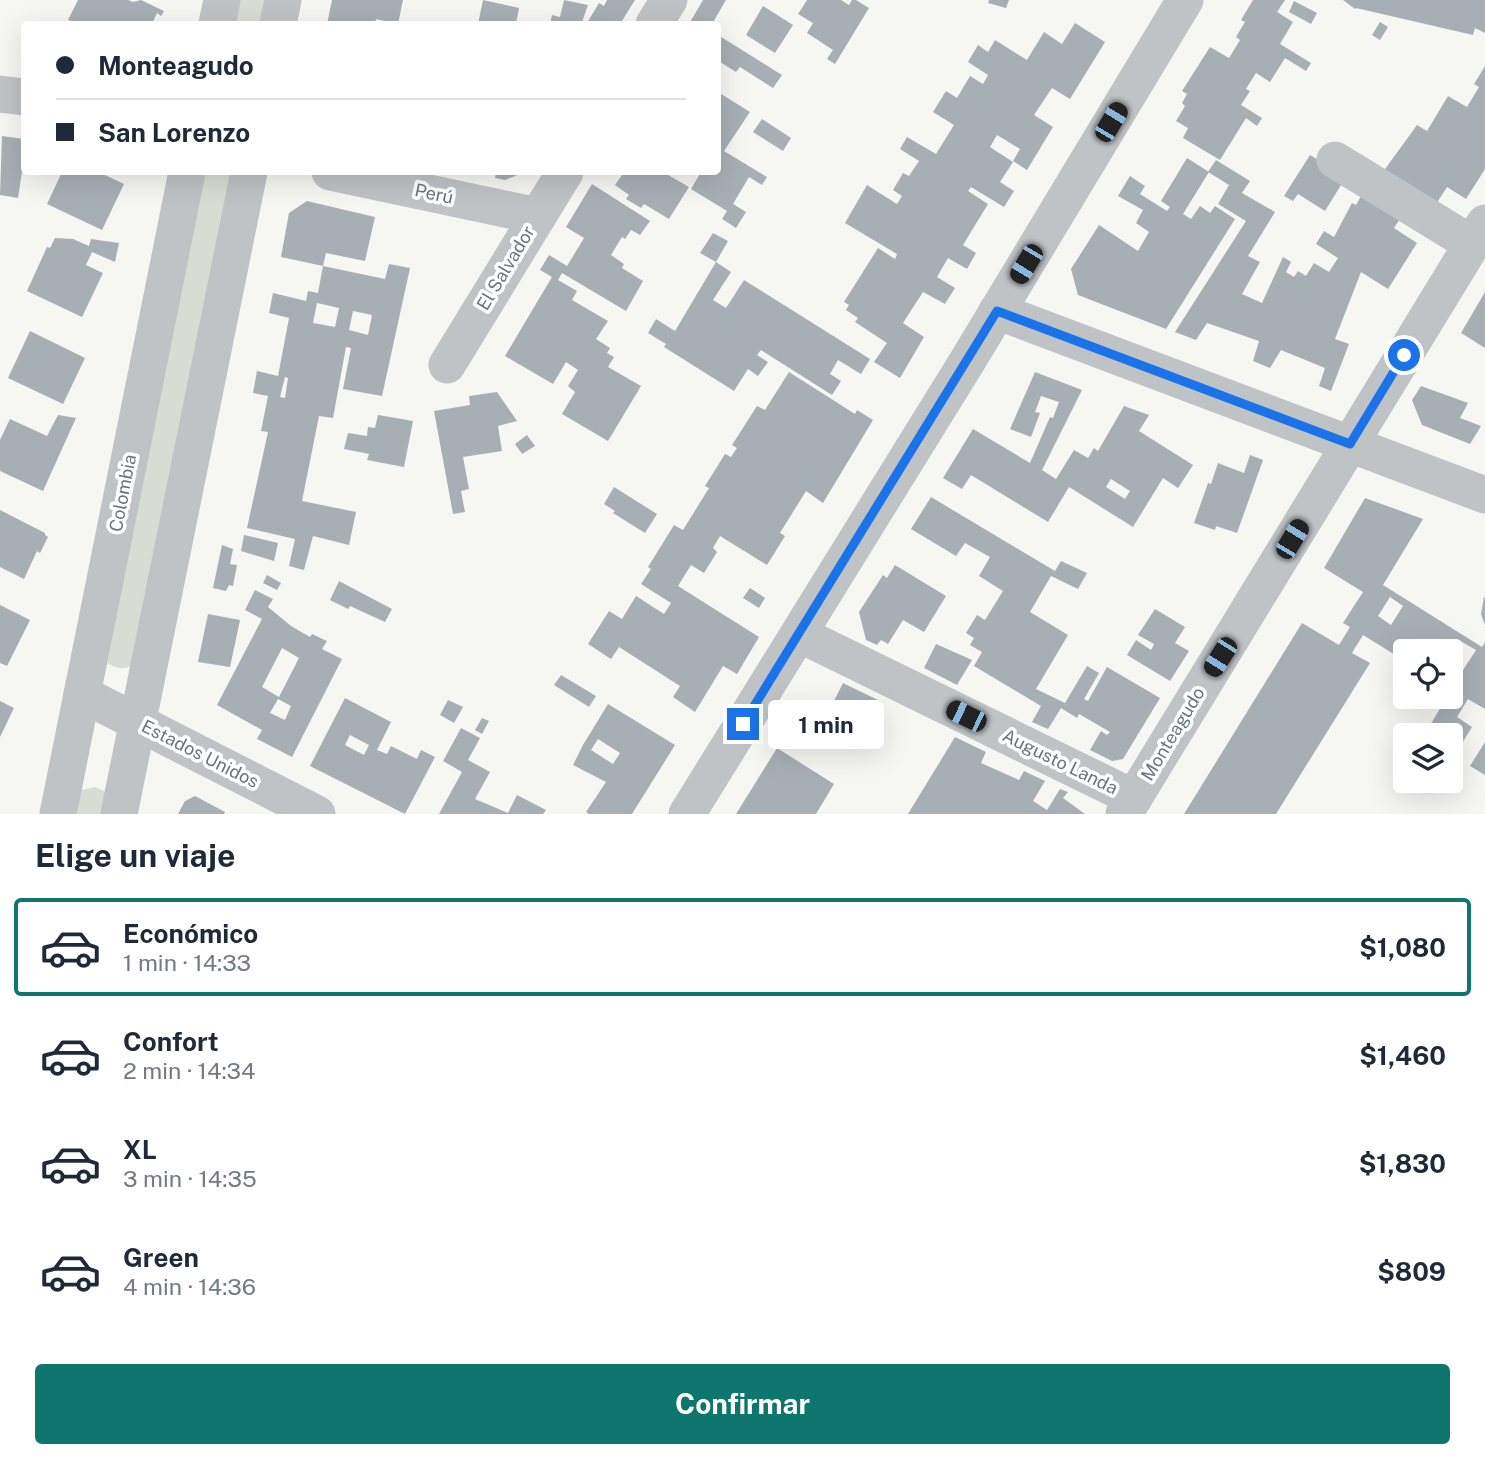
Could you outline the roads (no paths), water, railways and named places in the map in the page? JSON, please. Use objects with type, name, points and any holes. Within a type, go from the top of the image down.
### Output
[{"type":"street","points":[[218,21],[222,0]]},
{"type":"street","points":[[279,21],[283,0]]},
{"type":"street","points":[[656,21],[669,0]]},
{"type":"street","points":[[687,814],[997,311],[1176,2]]},
{"type":"street","points":[[0,94],[21,97]]},
{"type":"street","points":[[1335,160],[1479,233]]},
{"type":"street","name":"Colombia","points":[[58,814],[186,175]]},
{"type":"street","points":[[120,814],[247,175]]},
{"type":"street","name":"Perú","points":[[344,175],[538,216]]},
{"type":"street","name":"El Salvador","points":[[447,365],[563,175]]},
{"type":"street","name":"Monteagudo","points":[[1129,806],[1479,233]]},
{"type":"street","points":[[997,311],[1485,495]]},
{"type":"street","name":"Augusto Landa","points":[[799,634],[1129,806]]},
{"type":"street","name":"Estados Unidos","points":[[82,694],[317,814]]}]
